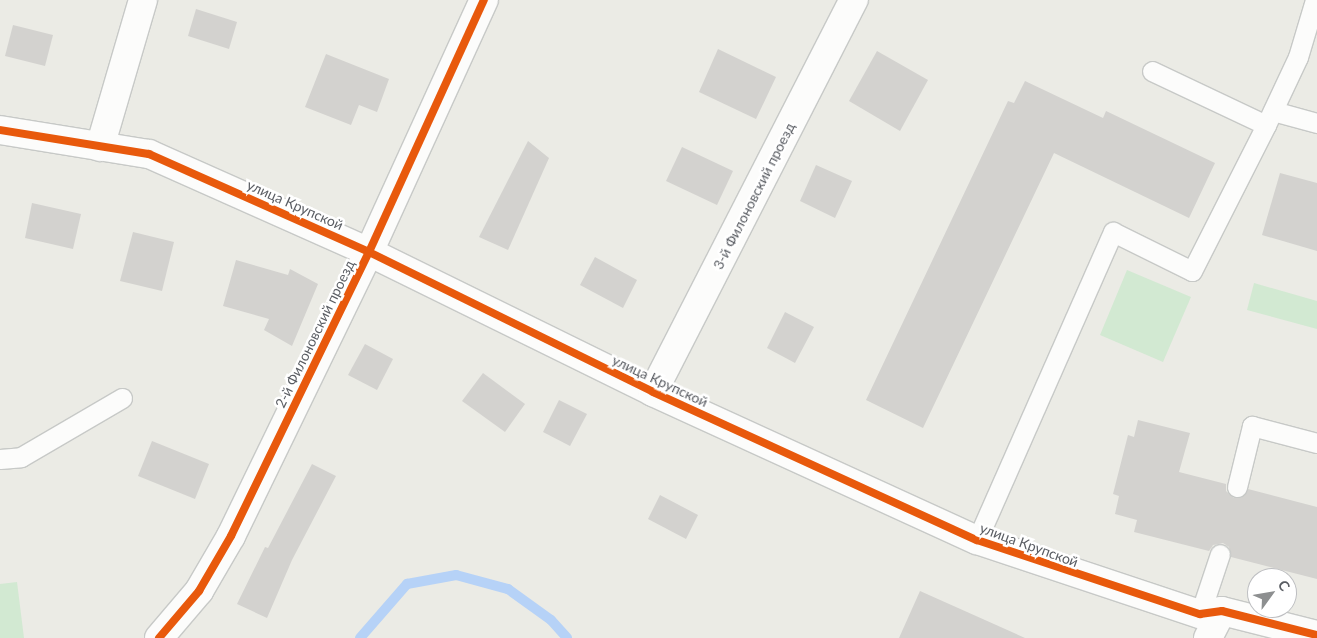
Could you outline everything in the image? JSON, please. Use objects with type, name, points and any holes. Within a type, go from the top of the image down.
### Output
[{"type":"street","points":[[100,147],[143,0]]},
{"type":"street","name":"2-й Филоновский проезд","points":[[160,638],[199,591],[231,536],[369,252],[484,0]]},
{"type":"street","name":"3-й Филоновский проезд","points":[[653,392],[854,0]]},
{"type":"street","name":"улица Крупской","points":[[0,130],[149,154],[369,252],[653,392],[977,540],[1210,621],[1317,635]]},
{"type":"lane","points":[[977,540],[1113,232],[1192,271],[1311,33],[1315,0]]},
{"type":"lane","points":[[1152,71],[1270,118],[1317,124]]},
{"type":"lane","points":[[0,459],[21,457],[122,398]]},
{"type":"lane","points":[[1237,487],[1252,426],[1317,443]]},
{"type":"lane","points":[[1210,621],[1220,554]]},
{"type":"green space","points":[[1127,270],[1191,297],[1163,362],[1100,335]]},
{"type":"green space","points":[[1254,283],[1317,301],[1317,329],[1247,310]]},
{"type":"green space","points":[[17,582],[24,638],[0,638],[0,584]]},
{"type":"building","points":[[196,9],[237,22],[229,49],[188,36]]},
{"type":"building","points":[[13,25],[53,35],[45,66],[5,56]]},
{"type":"building","points":[[718,49],[776,77],[756,119],[699,92]]},
{"type":"building","points":[[877,51],[928,80],[900,131],[849,101]]},
{"type":"building","points":[[326,54],[389,79],[377,112],[359,105],[351,125],[305,107]]},
{"type":"building","points":[[1025,81],[1103,118],[1106,111],[1215,163],[1189,218],[1054,153],[923,428],[866,400],[1008,101],[1014,103]]},
{"type":"building","points":[[528,141],[549,158],[508,250],[479,237]]},
{"type":"building","points":[[682,147],[733,171],[717,205],[666,181]]},
{"type":"building","points":[[816,165],[852,181],[835,218],[800,201]]},
{"type":"building","points":[[1280,173],[1317,183],[1317,251],[1262,235]]},
{"type":"building","points":[[32,203],[81,214],[73,249],[25,238]]},
{"type":"building","points":[[133,232],[174,242],[162,291],[120,281]]},
{"type":"building","points":[[595,257],[637,280],[623,308],[580,285]]},
{"type":"building","points":[[236,260],[288,275],[290,269],[318,284],[292,346],[264,330],[269,319],[223,306]]},
{"type":"building","points":[[785,312],[814,327],[795,363],[767,348]]},
{"type":"building","points":[[365,344],[393,359],[377,390],[348,375]]},
{"type":"building","points":[[483,373],[525,404],[505,432],[462,401]]},
{"type":"building","points":[[559,400],[587,414],[570,446],[543,432]]},
{"type":"building","points":[[1138,420],[1190,433],[1179,472],[1226,484],[1226,491],[1234,498],[1241,498],[1248,489],[1317,507],[1317,579],[1297,574],[1297,568],[1274,568],[1231,557],[1229,547],[1223,543],[1213,545],[1209,551],[1134,532],[1137,520],[1115,514],[1119,496],[1113,494],[1128,435],[1134,437]]},
{"type":"building","points":[[152,441],[209,464],[195,499],[138,476]]},
{"type":"building","points":[[312,464],[336,476],[292,560],[267,618],[237,604],[265,547],[268,548]]},
{"type":"building","points":[[660,495],[698,515],[686,539],[648,519]]},
{"type":"building","points":[[920,591],[1025,638],[899,638]]},
{"type":"waterway","points":[[360,638],[407,584],[456,575],[508,589],[551,620],[567,638]]},
{"type":"cycle path","points":[[159,638],[199,591],[231,536],[369,252],[484,0]]},
{"type":"cycle path","points":[[0,130],[149,154],[369,252],[653,392],[977,540],[1200,614],[1222,611],[1317,635]]}]
